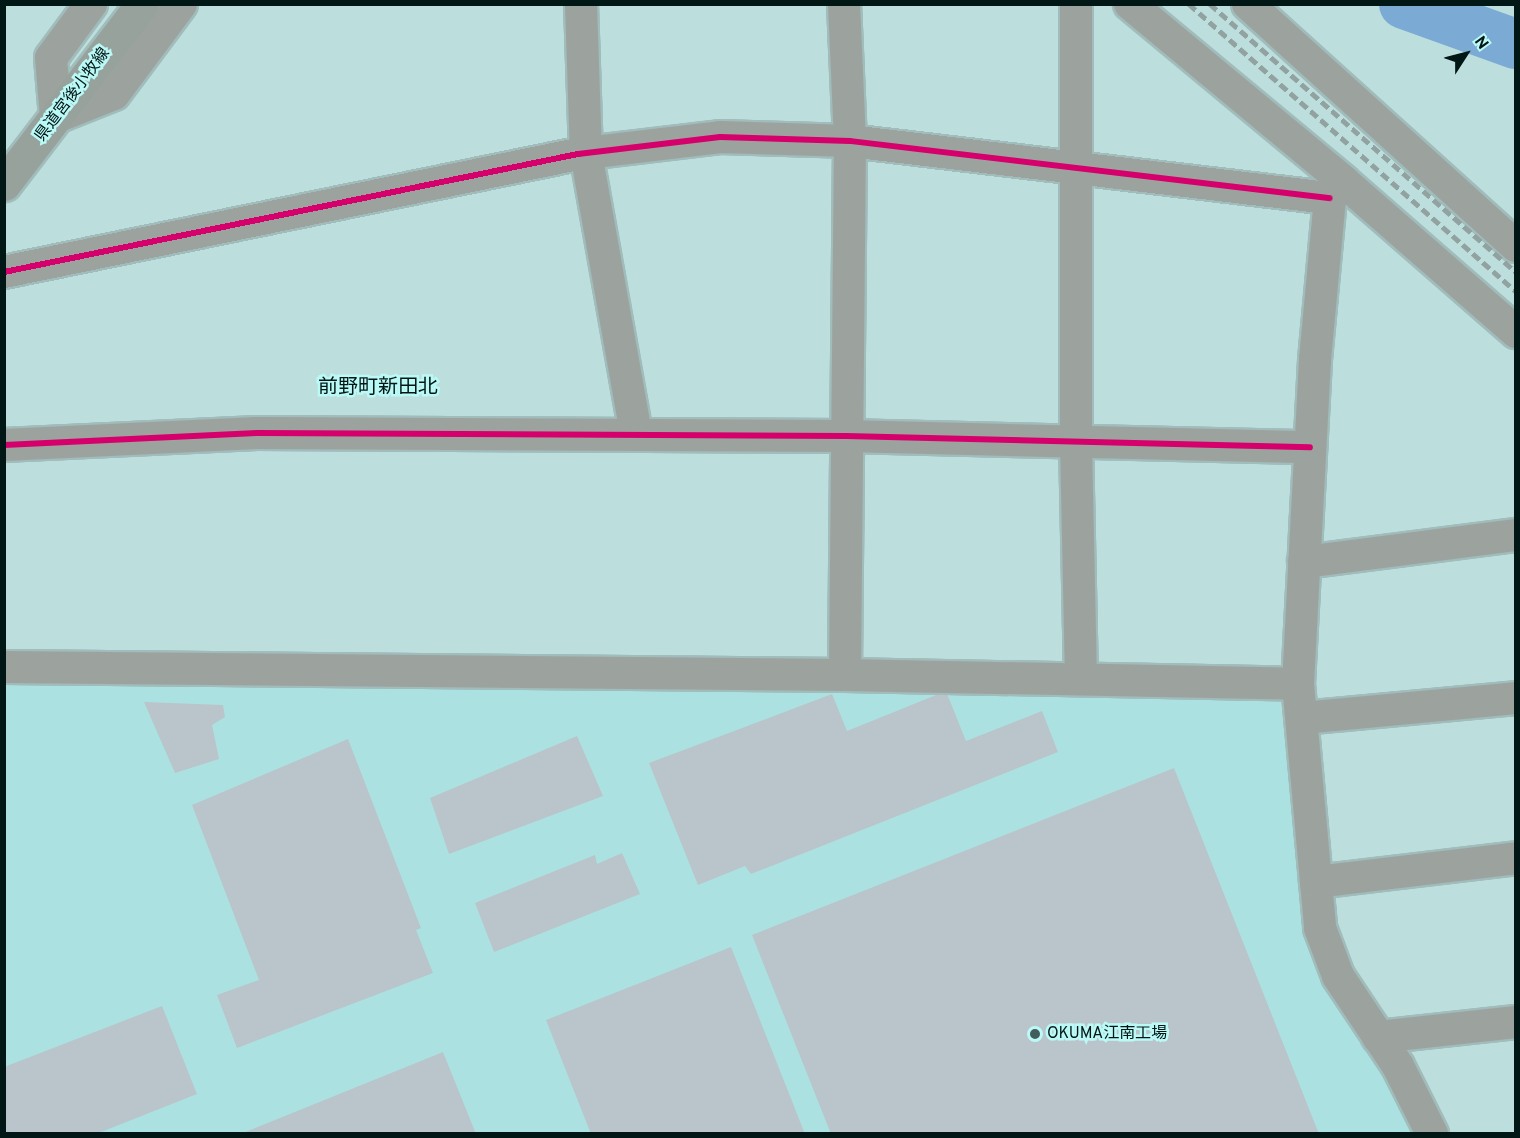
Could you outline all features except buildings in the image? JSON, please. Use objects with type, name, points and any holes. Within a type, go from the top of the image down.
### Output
[{"type":"main road","name":"県道宮後小牧線","points":[[4,184],[142,4]]},
{"type":"street","points":[[91,4],[51,58],[56,117],[114,94],[181,4]]},
{"type":"street","points":[[581,4],[586,153],[636,435]]},
{"type":"street","points":[[844,4],[849,141],[845,675]]},
{"type":"street","points":[[1076,4],[1076,442],[1081,679]]},
{"type":"street","points":[[1130,4],[1336,190],[1515,332]]},
{"type":"street","points":[[1248,4],[1515,246]]},
{"type":"street","points":[[4,272],[586,153],[720,137],[849,141],[1076,168],[1336,190]]},
{"type":"street","points":[[1336,190],[1310,447],[1298,684],[1320,928],[1338,976],[1378,1037],[1432,1134]]},
{"type":"street","points":[[4,445],[257,433],[846,436],[1310,447]]},
{"type":"street","points":[[1304,562],[1515,535]]},
{"type":"street","points":[[4,668],[845,675],[1298,684]]},
{"type":"street","points":[[1302,718],[1515,698]]},
{"type":"street","points":[[1316,882],[1515,858]]},
{"type":"street","points":[[1378,1037],[1515,1022]]},
{"type":"shaded area","points":[[5,682],[1280,698],[1306,940],[1326,987],[1395,1092],[1414,1133],[5,1134]]},
{"type":"waterway","points":[[1404,4],[1516,44]]},
{"type":"railway","points":[[1189,4],[1516,291]]},
{"type":"railway","points":[[1210,4],[1516,272]]},
{"type":"cycle path","points":[[4,272],[578,154],[720,137],[850,141],[1330,198]]},
{"type":"cycle path","points":[[4,445],[257,433],[846,436],[1310,447]]},
{"type":"place","name":"OKUMA江南工場","points":[[1035,1034]]},
{"type":"district","name":"前野町新田北","points":[[378,388]]}]
